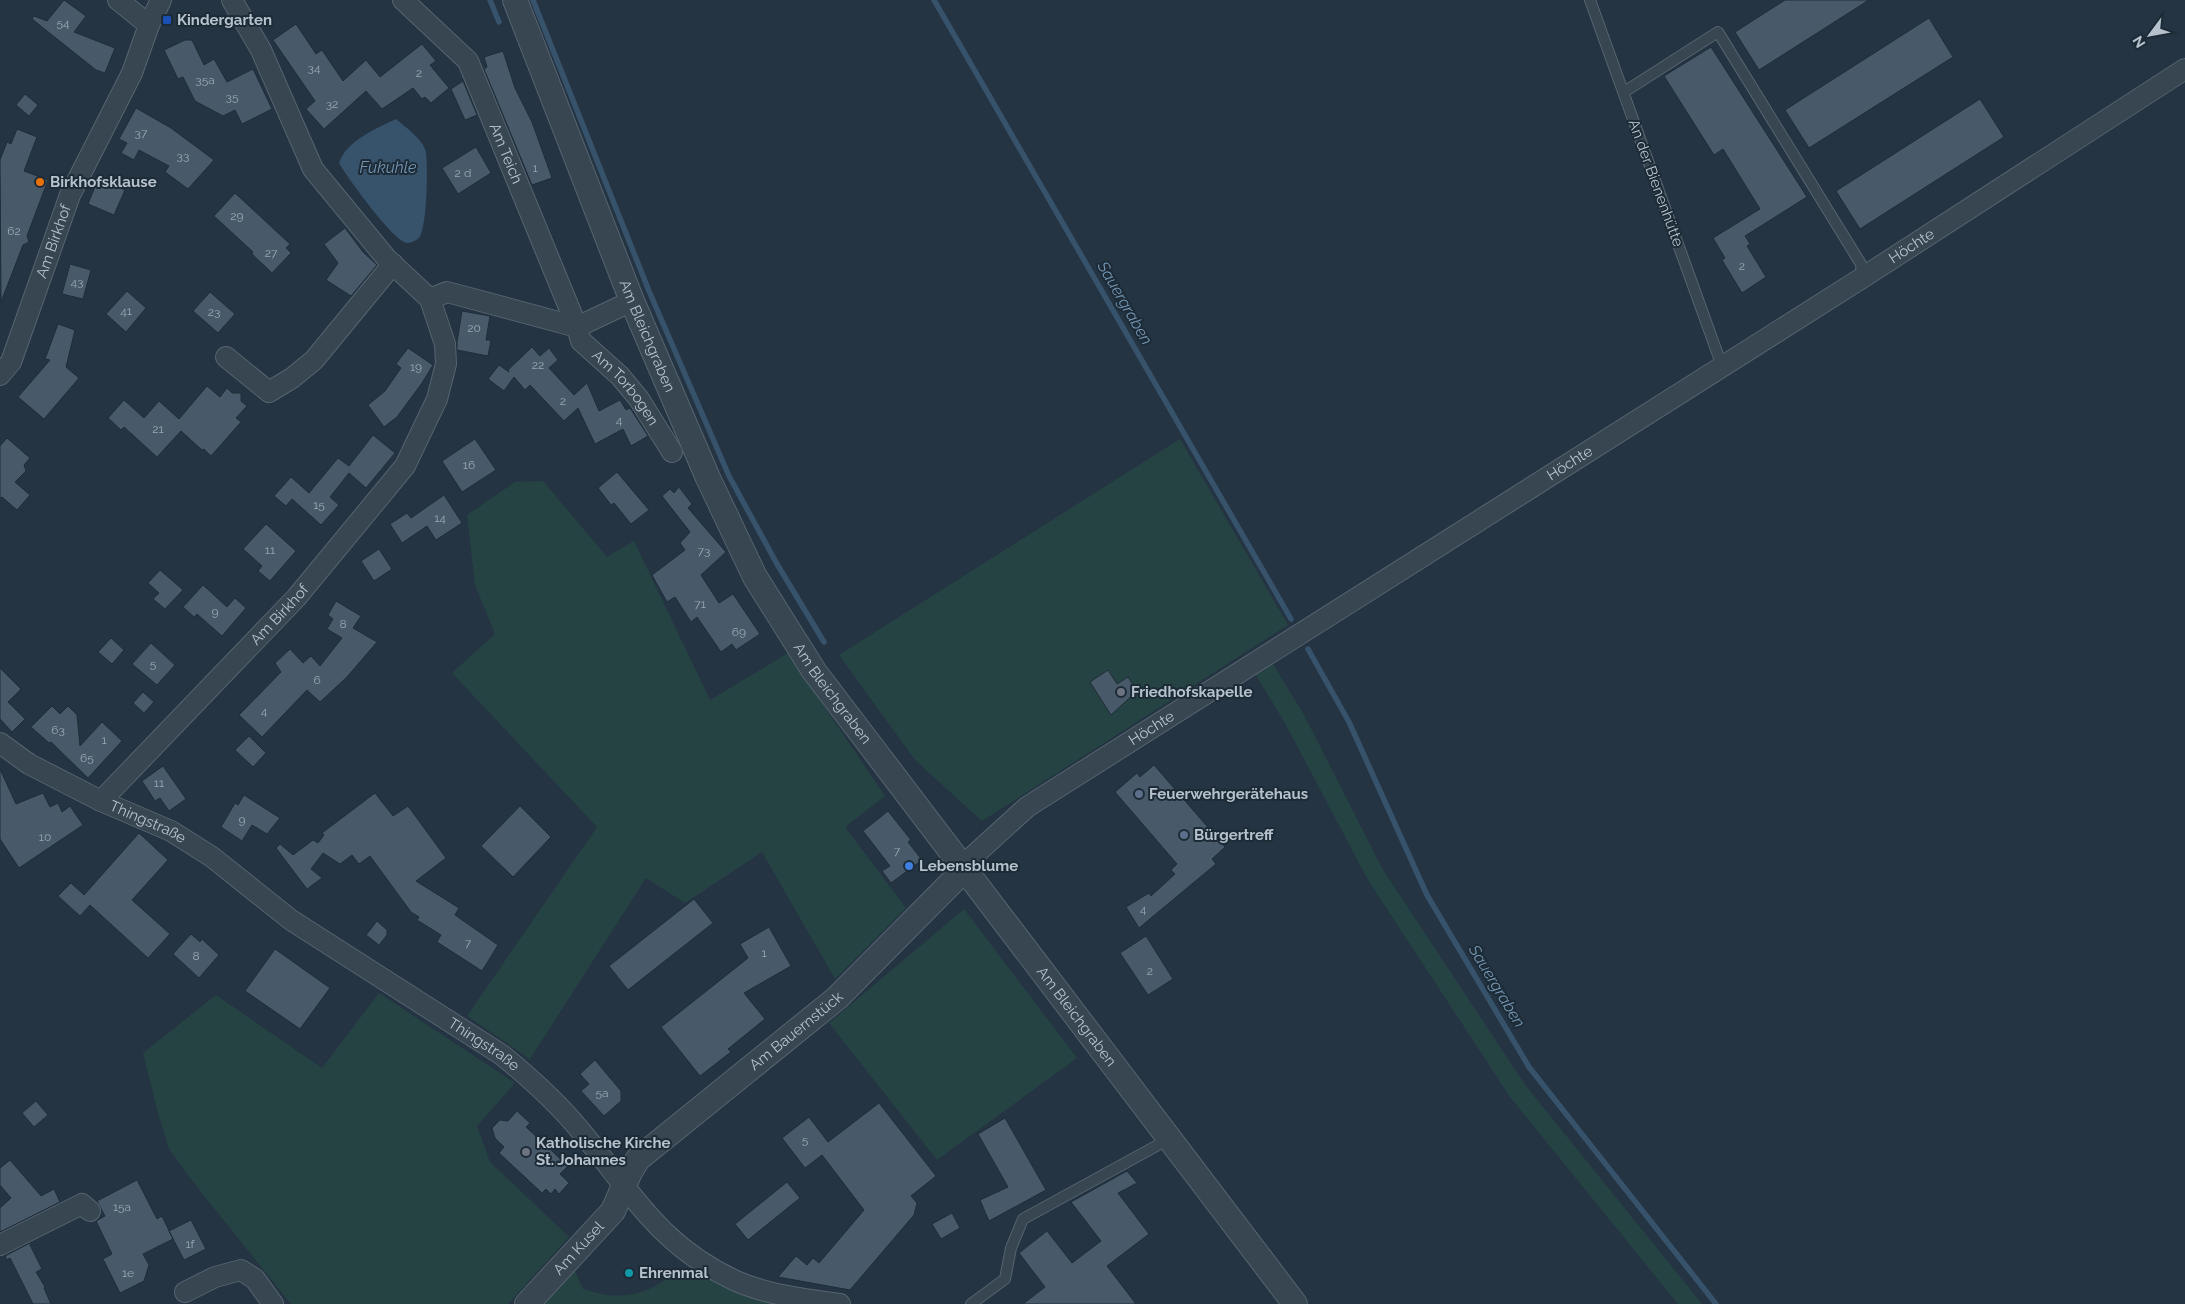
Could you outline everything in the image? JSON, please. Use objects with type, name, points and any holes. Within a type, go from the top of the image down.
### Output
[{"type":"street","points":[[118,0],[149,25]]},
{"type":"street","name":"Am Birkhof","points":[[0,374],[11,362],[70,195],[132,73],[149,25],[161,0]]},
{"type":"street","name":"Am Birkhof","points":[[101,801],[296,598],[405,466],[437,399],[446,364],[445,344],[430,299],[387,259],[313,169],[261,50],[232,0]]},
{"type":"street","name":"Am Teich","points":[[404,0],[468,61],[577,327]]},
{"type":"street","name":"Am Bleichgraben","points":[[515,0],[632,301],[708,478],[755,577],[814,672],[1295,1304]]},
{"type":"street","name":"Höchte","points":[[963,868],[970,859],[1027,807],[1862,278],[2185,69]]},
{"type":"street","points":[[226,357],[269,392],[292,378],[314,360],[393,264]]},
{"type":"street","points":[[430,299],[446,292],[577,327],[632,301]]},
{"type":"street","name":"Am Torbogen","points":[[577,327],[581,341],[620,376],[639,399],[672,452]]},
{"type":"street","points":[[0,743],[29,764],[101,801]]},
{"type":"street","name":"Thingstraße","points":[[101,801],[171,831],[212,857],[291,920],[502,1056],[528,1076],[554,1101],[602,1157],[650,1219],[678,1246],[700,1261],[729,1277],[778,1294],[840,1304]]},
{"type":"street","name":"Am Bauernstück","points":[[624,1187],[630,1172],[638,1160],[837,998],[957,877],[963,868]]},
{"type":"street","name":"Am Kusel","points":[[527,1304],[614,1211],[624,1187]]},
{"type":"street","points":[[0,1245],[82,1204],[90,1211]]},
{"type":"street","points":[[185,1292],[215,1277],[241,1270],[255,1279],[273,1304]]},
{"type":"lane","name":"An der Bienenhütte","points":[[1590,0],[1722,366]]},
{"type":"lane","points":[[1624,92],[1718,32],[1861,264],[1862,278]]},
{"type":"lane","points":[[971,1304],[1005,1279],[1011,1248],[1023,1219],[1170,1139]]},
{"type":"green space","points":[[1180,439],[1288,625],[982,821],[915,760],[839,655]]},
{"type":"green space","points":[[543,481],[607,557],[634,541],[710,700],[788,653],[885,796],[845,827],[906,908],[835,979],[762,852],[685,903],[646,878],[530,1059],[467,1016],[597,827],[452,673],[495,634],[475,585],[467,515],[515,482]]},
{"type":"green space","points":[[1273,664],[1304,715],[1383,870],[1526,1086],[1702,1304],[1678,1304],[1510,1097],[1368,880],[1286,725],[1256,675]]},
{"type":"green space","points":[[964,909],[1077,1058],[937,1160],[829,1023]]},
{"type":"green space","points":[[379,993],[515,1083],[477,1126],[490,1162],[569,1237],[508,1304],[291,1304],[197,1187],[169,1149],[143,1053],[216,995],[322,1068]]},
{"type":"green space","points":[[679,1268],[704,1274],[777,1304],[538,1304],[574,1269],[583,1289],[610,1295],[622,1295],[634,1294],[657,1285]]},
{"type":"water","name":"Fukuhle","points":[[396,119],[420,140],[426,155],[427,193],[424,220],[420,236],[415,241],[409,243],[401,240],[382,221],[360,194],[339,163],[348,148],[355,142],[371,131]]},
{"type":"building","points":[[64,0],[86,16],[74,32],[115,48],[105,73],[96,70],[32,19],[34,16],[47,21]]},
{"type":"building","points":[[1785,0],[1869,0],[1759,70],[1735,32]]},
{"type":"building","points":[[1929,18],[1953,57],[1809,148],[1785,110]]},
{"type":"building","points":[[296,24],[316,54],[322,50],[343,81],[366,60],[380,77],[422,44],[436,61],[430,65],[449,88],[431,103],[425,97],[422,99],[413,88],[382,109],[366,91],[324,129],[306,109],[315,101],[273,40]]},
{"type":"building","points":[[185,40],[192,40],[204,65],[214,59],[227,82],[253,69],[272,109],[242,124],[235,110],[223,116],[195,101],[183,77],[178,79],[164,50]]},
{"type":"building","points":[[1711,47],[1807,197],[1745,236],[1750,244],[1747,246],[1766,277],[1742,293],[1722,260],[1725,258],[1713,238],[1760,209],[1723,149],[1714,155],[1664,76]]},
{"type":"building","points":[[503,51],[515,88],[532,122],[552,178],[532,185],[484,69],[487,67],[484,57]]},
{"type":"building","points":[[463,81],[477,115],[465,120],[451,89]]},
{"type":"building","points":[[25,94],[38,105],[29,116],[16,105]]},
{"type":"building","points":[[1980,99],[2004,137],[1860,229],[1836,191]]},
{"type":"building","points":[[136,108],[171,128],[214,160],[188,189],[165,172],[169,166],[139,150],[134,160],[121,153],[127,143],[119,139]]},
{"type":"building","points":[[17,129],[37,137],[24,171],[48,180],[27,236],[29,242],[23,245],[1,302],[0,160],[7,142],[11,144]]},
{"type":"building","points":[[476,147],[491,173],[458,194],[442,168]]},
{"type":"building","points":[[98,179],[125,190],[114,215],[88,204]]},
{"type":"building","points":[[235,193],[290,244],[286,248],[291,253],[272,273],[252,254],[253,252],[214,216]]},
{"type":"building","points":[[345,228],[363,252],[377,265],[351,296],[326,280],[338,263],[324,244]]},
{"type":"building","points":[[70,264],[91,270],[83,299],[62,294]]},
{"type":"building","points":[[127,291],[146,308],[126,332],[106,314]]},
{"type":"building","points":[[210,292],[235,314],[218,333],[193,311]]},
{"type":"building","points":[[462,311],[490,316],[486,340],[491,340],[488,356],[457,350]]},
{"type":"building","points":[[58,324],[75,330],[66,367],[79,378],[44,419],[18,397],[50,360],[45,359]]},
{"type":"building","points":[[532,347],[540,356],[549,348],[558,360],[549,368],[574,395],[587,383],[599,411],[620,400],[626,410],[630,408],[648,436],[631,446],[623,429],[595,444],[578,408],[564,421],[530,385],[525,390],[514,377],[504,391],[488,379],[499,365],[509,372],[508,370]]},
{"type":"building","points":[[408,348],[433,365],[397,417],[384,427],[368,405],[385,391],[401,368],[396,364]]},
{"type":"building","points":[[207,386],[220,397],[227,388],[232,393],[241,393],[241,401],[247,406],[236,418],[241,422],[211,456],[181,431],[157,457],[124,427],[121,430],[108,418],[124,400],[144,418],[159,401],[179,419]]},
{"type":"building","points":[[373,435],[395,453],[366,488],[349,473],[330,497],[339,505],[321,525],[292,499],[286,506],[274,496],[291,477],[309,493],[338,458],[349,466]]},
{"type":"building","points":[[7,438],[30,458],[24,465],[26,471],[15,482],[30,495],[17,510],[2,497],[0,498],[0,446]]},
{"type":"building","points":[[475,439],[496,470],[462,492],[442,461]]},
{"type":"building","points":[[617,472],[649,510],[631,524],[614,503],[611,505],[598,488]]},
{"type":"building","points":[[679,487],[692,504],[688,508],[726,552],[701,575],[719,603],[733,594],[760,634],[736,650],[732,644],[721,652],[697,617],[691,622],[675,597],[667,602],[652,575],[685,550],[680,543],[690,532],[662,496],[670,489],[674,493]]},
{"type":"building","points":[[444,495],[462,523],[436,540],[427,526],[402,543],[390,524],[407,513],[411,518]]},
{"type":"building","points":[[266,524],[296,551],[270,581],[258,571],[262,566],[243,549]]},
{"type":"building","points":[[379,549],[392,569],[374,581],[361,561]]},
{"type":"building","points":[[160,570],[183,590],[165,609],[153,599],[159,593],[148,583]]},
{"type":"building","points":[[203,585],[227,607],[235,598],[246,608],[222,636],[197,614],[194,617],[183,607]]},
{"type":"building","points":[[336,601],[361,616],[353,628],[377,642],[347,677],[320,702],[307,690],[262,737],[239,715],[281,672],[275,663],[290,649],[303,663],[311,656],[320,666],[342,638],[327,629],[333,619],[328,615]]},
{"type":"building","points":[[111,638],[124,650],[112,664],[98,652]]},
{"type":"building","points":[[151,643],[175,665],[157,685],[132,664]]},
{"type":"building","points":[[0,668],[21,689],[8,702],[25,719],[12,732],[0,719]]},
{"type":"building","name":"Friedhofskapelle","points":[[1108,670],[1117,684],[1128,677],[1137,691],[1111,715],[1090,682]]},
{"type":"building","points":[[143,692],[154,702],[144,713],[133,703]]},
{"type":"building","points":[[52,706],[60,714],[68,706],[77,715],[80,746],[102,722],[122,741],[88,778],[51,742],[49,743],[31,727]]},
{"type":"building","points":[[249,736],[266,753],[253,767],[235,750]]},
{"type":"building","name":"Bürgertreff","points":[[1154,765],[1225,847],[1212,859],[1216,864],[1139,928],[1126,907],[1149,893],[1151,896],[1175,874],[1171,870],[1177,864],[1115,792],[1137,773],[1140,777]]},
{"type":"building","points":[[163,766],[186,799],[169,811],[160,798],[155,801],[142,781]]},
{"type":"building","points":[[0,769],[16,804],[43,793],[50,807],[58,803],[62,812],[70,806],[83,825],[19,868],[0,839]]},
{"type":"building","points":[[375,793],[393,816],[408,806],[446,858],[416,881],[459,908],[455,915],[498,945],[482,971],[437,942],[441,935],[417,920],[419,917],[411,912],[370,856],[359,864],[352,855],[340,864],[323,853],[311,869],[322,878],[307,889],[276,848],[280,844],[293,855],[313,840],[318,843],[324,835],[322,833]]},
{"type":"building","points":[[244,795],[280,818],[267,834],[252,825],[242,841],[221,827],[235,803],[238,805]]},
{"type":"building","points":[[520,806],[551,837],[513,877],[481,846]]},
{"type":"building","points":[[888,811],[911,840],[908,842],[922,860],[891,883],[882,871],[890,866],[863,831]]},
{"type":"building","points":[[139,833],[168,860],[132,900],[170,934],[148,958],[90,905],[80,916],[58,896],[71,883],[84,895]]},
{"type":"building","points":[[694,899],[713,923],[628,990],[609,966]]},
{"type":"building","points":[[377,921],[387,930],[387,935],[379,945],[366,935]]},
{"type":"building","points":[[769,927],[791,966],[744,993],[765,1019],[728,1049],[731,1052],[700,1076],[661,1027],[748,958],[740,944]]},
{"type":"building","points":[[191,934],[200,942],[202,939],[219,955],[199,978],[173,954]]},
{"type":"building","points":[[1146,936],[1173,979],[1148,995],[1120,953]]},
{"type":"building","points":[[275,949],[330,988],[300,1029],[245,991]]},
{"type":"building","points":[[595,1060],[621,1091],[621,1101],[604,1116],[581,1091],[589,1084],[580,1074]]},
{"type":"building","points":[[36,1101],[48,1115],[34,1127],[22,1113]]},
{"type":"building","points":[[879,1103],[936,1176],[911,1196],[917,1203],[914,1215],[850,1290],[778,1277],[796,1256],[807,1265],[813,1258],[819,1263],[864,1210],[822,1155],[805,1168],[782,1138],[809,1117],[828,1142]]},
{"type":"building","name":"Katholische Kirche St. Johannes","points":[[517,1111],[530,1123],[526,1127],[568,1166],[560,1174],[569,1183],[559,1194],[555,1189],[551,1194],[546,1189],[542,1193],[499,1153],[504,1147],[495,1138],[492,1128],[500,1120],[508,1121]]},
{"type":"building","points":[[1005,1118],[1046,1190],[989,1221],[980,1200],[1008,1187],[978,1134]]},
{"type":"building","points":[[10,1160],[41,1196],[54,1189],[60,1202],[0,1232],[0,1208],[11,1198],[0,1185],[0,1168]]},
{"type":"building","points":[[1127,1171],[1137,1183],[1118,1193],[1149,1234],[1107,1266],[1136,1304],[1023,1304],[1045,1287],[1019,1253],[1047,1231],[1072,1263],[1101,1241],[1071,1202]]},
{"type":"building","points":[[137,1180],[157,1219],[162,1216],[173,1239],[143,1254],[149,1265],[144,1281],[120,1293],[103,1259],[112,1254],[96,1221],[105,1216],[97,1201]]},
{"type":"building","points":[[787,1182],[800,1198],[748,1240],[735,1224]]},
{"type":"building","points":[[952,1213],[960,1228],[941,1239],[932,1224]]},
{"type":"building","points":[[191,1220],[206,1249],[184,1260],[169,1231]]},
{"type":"building","points":[[32,1242],[30,1245],[42,1269],[36,1272],[45,1287],[51,1304],[33,1304],[10,1258],[7,1260],[5,1256]]},
{"type":"waterway","points":[[490,0],[499,22]]},
{"type":"waterway","points":[[533,0],[649,291],[729,476],[777,564],[824,642]]},
{"type":"waterway","name":"Sauergraben","points":[[934,0],[1291,619]]},
{"type":"waterway","name":"Sauergraben","points":[[1308,649],[1349,722],[1427,895],[1529,1067],[1716,1304]]},
{"type":"place","name":"Kindergarten","points":[[167,20]]},
{"type":"place","name":"Birkhofsklause","points":[[40,182]]},
{"type":"place","name":"Friedhofskapelle","points":[[1121,692]]},
{"type":"place","name":"Feuerwehrgerätehaus","points":[[1139,794]]},
{"type":"place","name":"Bürgertreff","points":[[1184,835]]},
{"type":"place","name":"Lebensblume","points":[[909,866]]},
{"type":"place","name":"Katholische Kirche St. Johannes","points":[[526,1152]]},
{"type":"place","name":"Ehrenmal","points":[[629,1273]]}]
